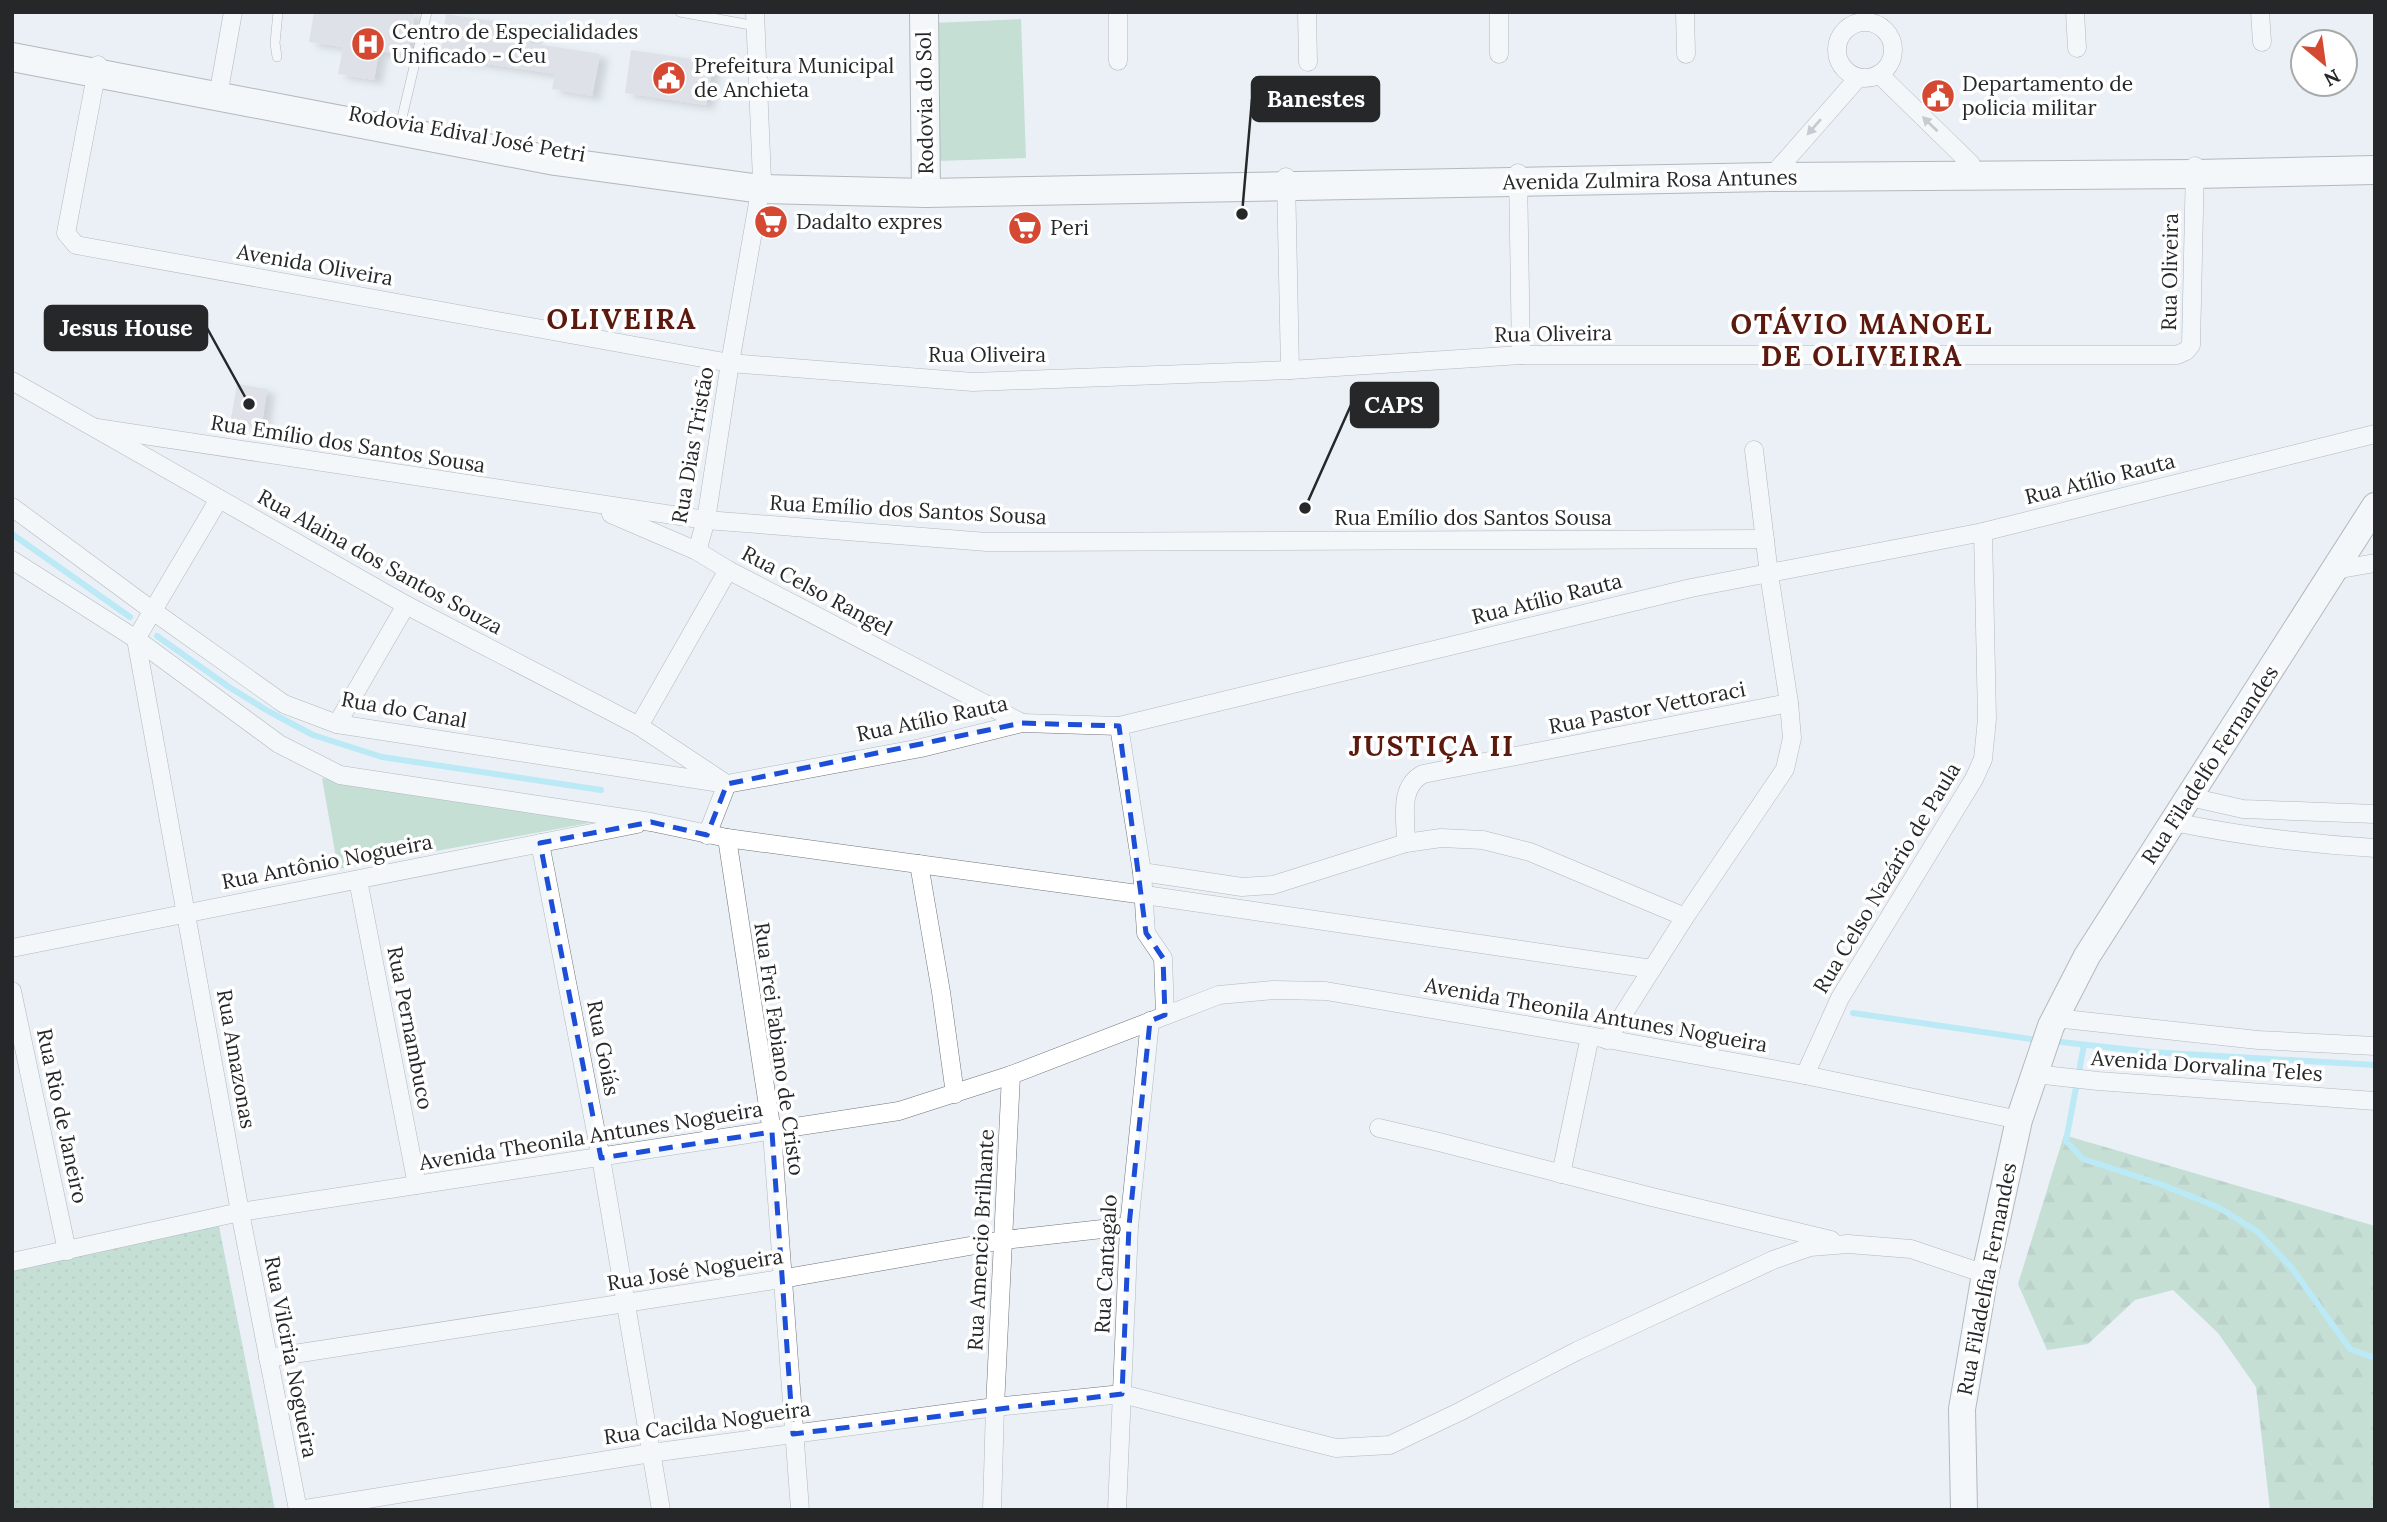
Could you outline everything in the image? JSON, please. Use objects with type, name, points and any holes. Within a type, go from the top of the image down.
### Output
[{"type":"main road","name":"Rodovia do Sol","points":[[924,12],[926,189]]},
{"type":"main road","name":"Rodovia Edival José Petri","points":[[12,50],[400,127],[761,185],[926,189]]},
{"type":"main road","name":"Rodovia Edival José Petri","points":[[12,57],[97,69]]},
{"type":"main road","name":"Avenida Zulmira Rosa Antunes","points":[[2195,168],[2375,158]]},
{"type":"main road","name":"Avenida Zulmira Rosa Antunes","points":[[926,189],[1776,172],[2195,168],[2375,170]]},
{"type":"main road","name":"Rua Filadelfo Fernandes","points":[[2038,1063],[2053,1022],[2087,956],[2375,506]]},
{"type":"main road","name":"Rua Filadelfia Fernandes","points":[[1964,1510],[1962,1409],[1985,1274],[2019,1119],[2038,1063]]},
{"type":"street","points":[[218,92],[233,12]]},
{"type":"street","points":[[1118,12],[1118,61]]},
{"type":"street","points":[[1307,12],[1308,62]]},
{"type":"street","points":[[1499,12],[1499,54]]},
{"type":"street","points":[[1685,12],[1686,54]]},
{"type":"street","points":[[2075,12],[2077,48]]},
{"type":"street","points":[[2260,12],[2262,42]]},
{"type":"street","points":[[1864,17],[1884,29],[1891,37],[1892,58],[1887,68],[1879,75],[1858,78],[1841,66],[1837,57],[1836,47],[1840,37],[1846,29],[1864,17]]},
{"type":"street","name":"Rua Dias Tristão","points":[[697,551],[706,520],[761,185],[755,19]]},
{"type":"street","name":"Avenida Oliveira","points":[[97,69],[66,233],[76,245],[730,363]]},
{"type":"street","points":[[1879,75],[1971,170]]},
{"type":"street","points":[[1776,172],[1858,78]]},
{"type":"street","name":"Rua Oliveira","points":[[730,363],[973,382],[1290,370],[1521,355],[2177,355],[2191,345],[2195,168]]},
{"type":"street","points":[[1518,177],[1521,355]]},
{"type":"street","points":[[1286,181],[1290,370]]},
{"type":"street","name":"Rua Alaina dos Santos Souza","points":[[12,381],[406,605],[639,726],[727,784]]},
{"type":"street","name":"Rua Emílio dos Santos Sousa","points":[[97,428],[706,520],[987,542],[1765,539]]},
{"type":"street","name":"Rua Atílio Rauta","points":[[727,784],[921,748],[1022,723],[1119,726],[1691,588],[1983,532],[2375,433]]},
{"type":"street","points":[[1561,1174],[1599,1038],[1652,969],[1785,769],[1790,753],[1792,738],[1789,703],[1769,574],[1754,450]]},
{"type":"street","points":[[136,639],[219,499]]},
{"type":"street","name":"Rua Celso Rangel","points":[[589,504],[697,551],[728,570],[1022,723]]},
{"type":"street","name":"Rua do Canal","points":[[12,507],[152,611],[284,704],[337,724],[727,784]]},
{"type":"street","name":"Rua Celso Nazário de Paula","points":[[1805,1075],[1840,998],[1974,779],[1983,759],[1987,719],[1983,532]]},
{"type":"street","points":[[12,560],[136,639],[279,744],[340,775],[651,822],[706,835],[1145,895],[1652,969]]},
{"type":"street","points":[[2335,570],[2375,563]]},
{"type":"street","points":[[639,726],[728,570]]},
{"type":"street","points":[[337,724],[406,605]]},
{"type":"street","name":"Rua Amazonas","points":[[136,639],[240,1212]]},
{"type":"street","name":"Rua Pastor Vettoraci","points":[[1406,843],[1408,786],[1423,774],[1789,703]]},
{"type":"street","points":[[1119,726],[1142,872],[1146,933],[1163,958],[1157,1018]]},
{"type":"street","points":[[706,835],[727,784]]},
{"type":"street","points":[[2190,797],[2243,809],[2375,814]]},
{"type":"street","name":"Rua Antônio Nogueira","points":[[12,948],[651,822]]},
{"type":"street","points":[[2174,822],[2267,839],[2375,848]]},
{"type":"street","name":"Rua Frei Fabiano de Cristo","points":[[727,838],[772,1132],[800,1510]]},
{"type":"street","points":[[1142,872],[1242,887],[1273,885],[1406,843],[1441,838],[1482,840],[1530,852],[1685,917]]},
{"type":"street","name":"Rua Goiás","points":[[540,842],[601,1158],[661,1510]]},
{"type":"street","points":[[919,864],[955,1094]]},
{"type":"street","name":"Rua Pernambuco","points":[[358,880],[417,1185]]},
{"type":"street","name":"Avenida Theonila Antunes Nogueira","points":[[12,1262],[240,1212],[899,1111],[1012,1075],[1219,995],[1273,989],[1326,991],[1599,1038],[1805,1075],[2019,1119]]},
{"type":"street","name":"Rua Rio de Janeiro","points":[[12,991],[67,1251]]},
{"type":"street","name":"Rua Cantagalo","points":[[1117,1510],[1129,1226],[1157,1018]]},
{"type":"street","points":[[2053,1022],[2258,1040],[2375,1046]]},
{"type":"street","name":"Avenida Dorvalina Teles","points":[[2038,1063],[2068,1077],[2098,1081],[2375,1101]]},
{"type":"street","name":"Rua Amencio Brilhante","points":[[992,1510],[1012,1075]]},
{"type":"street","points":[[1379,1128],[1848,1244]]},
{"type":"street","name":"Rua Vilciria Nogueira","points":[[240,1212],[298,1510]]},
{"type":"street","name":"Rua José Nogueira","points":[[268,1358],[781,1279],[1004,1240],[1129,1226]]},
{"type":"street","points":[[1122,1394],[1336,1448],[1390,1445],[1577,1351],[1773,1260],[1810,1247],[1848,1244],[1911,1249],[1985,1274]]},
{"type":"street","name":"Rua Cacilda Nogueira","points":[[298,1510],[651,1452],[995,1407],[1122,1394]]},
{"type":"lane","points":[[277,57],[275,43],[278,12]]},
{"type":"lane","points":[[400,127],[427,12]]},
{"type":"lane","points":[[680,12],[755,19]]},
{"type":"highlighted area","points":[[1022,723],[1119,726],[1146,933],[1163,958],[1165,1015],[1150,1021],[1129,1226],[1122,1394],[793,1434],[772,1132],[601,1158],[540,843],[651,822],[707,835],[727,784]]},
{"type":"green space","points":[[1021,19],[1026,158],[938,161],[933,23]]},
{"type":"green space","points":[[322,778],[595,822],[338,869]]},
{"type":"green space","points":[[2064,1135],[2375,1226],[2375,1510],[2270,1510],[2256,1387],[2218,1333],[2173,1290],[2135,1300],[2088,1344],[2047,1350],[2018,1284]]},
{"type":"green space","points":[[217,1216],[275,1510],[12,1510],[12,1264]]},
{"type":"building","name":"Centro de Especialidades Unificado - Ceu","points":[[314,12],[415,12],[408,55],[379,51],[374,80],[338,74],[343,47],[309,42]]},
{"type":"building","points":[[446,14],[534,27],[531,43],[600,54],[592,96],[552,89],[555,74],[440,57]]},
{"type":"building","name":"Prefeitura Municipal de Anchieta","points":[[631,50],[713,62],[706,105],[625,93]]},
{"type":"building","points":[[237,384],[267,389],[262,424],[231,419]]},
{"type":"waterway","points":[[12,534],[130,617]]},
{"type":"waterway","points":[[157,636],[229,687],[313,735],[382,757],[601,790]]},
{"type":"waterway","points":[[1853,1013],[2038,1040]]},
{"type":"waterway","points":[[2052,1041],[2150,1052],[2375,1065]]},
{"type":"waterway","points":[[2084,1045],[2066,1141],[2083,1159],[2160,1184],[2218,1207],[2258,1232],[2291,1267],[2350,1349],[2375,1358]]},
{"type":"place","name":"Centro de Especialidades Unificado - Ceu","points":[[368,44]]},
{"type":"place","name":"Prefeitura Municipal de Anchieta","points":[[669,78]]},
{"type":"place","name":"Departamento de policia militar","points":[[1938,96]]},
{"type":"place","name":"Banestes","points":[[1242,214]]},
{"type":"place","name":"Dadalto expres","points":[[771,222]]},
{"type":"place","name":"Peri","points":[[1025,228]]},
{"type":"place","name":"Jesus House","points":[[249,404]]},
{"type":"place","name":"CAPS","points":[[1305,508]]},
{"type":"district","name":"OLIVEIRA","points":[[622,319]]},
{"type":"district","name":"OTÁVIO MANOEL DE OLIVEIRA","points":[[1862,340]]},
{"type":"district","name":"JUSTIÇA II","points":[[1432,746]]}]
